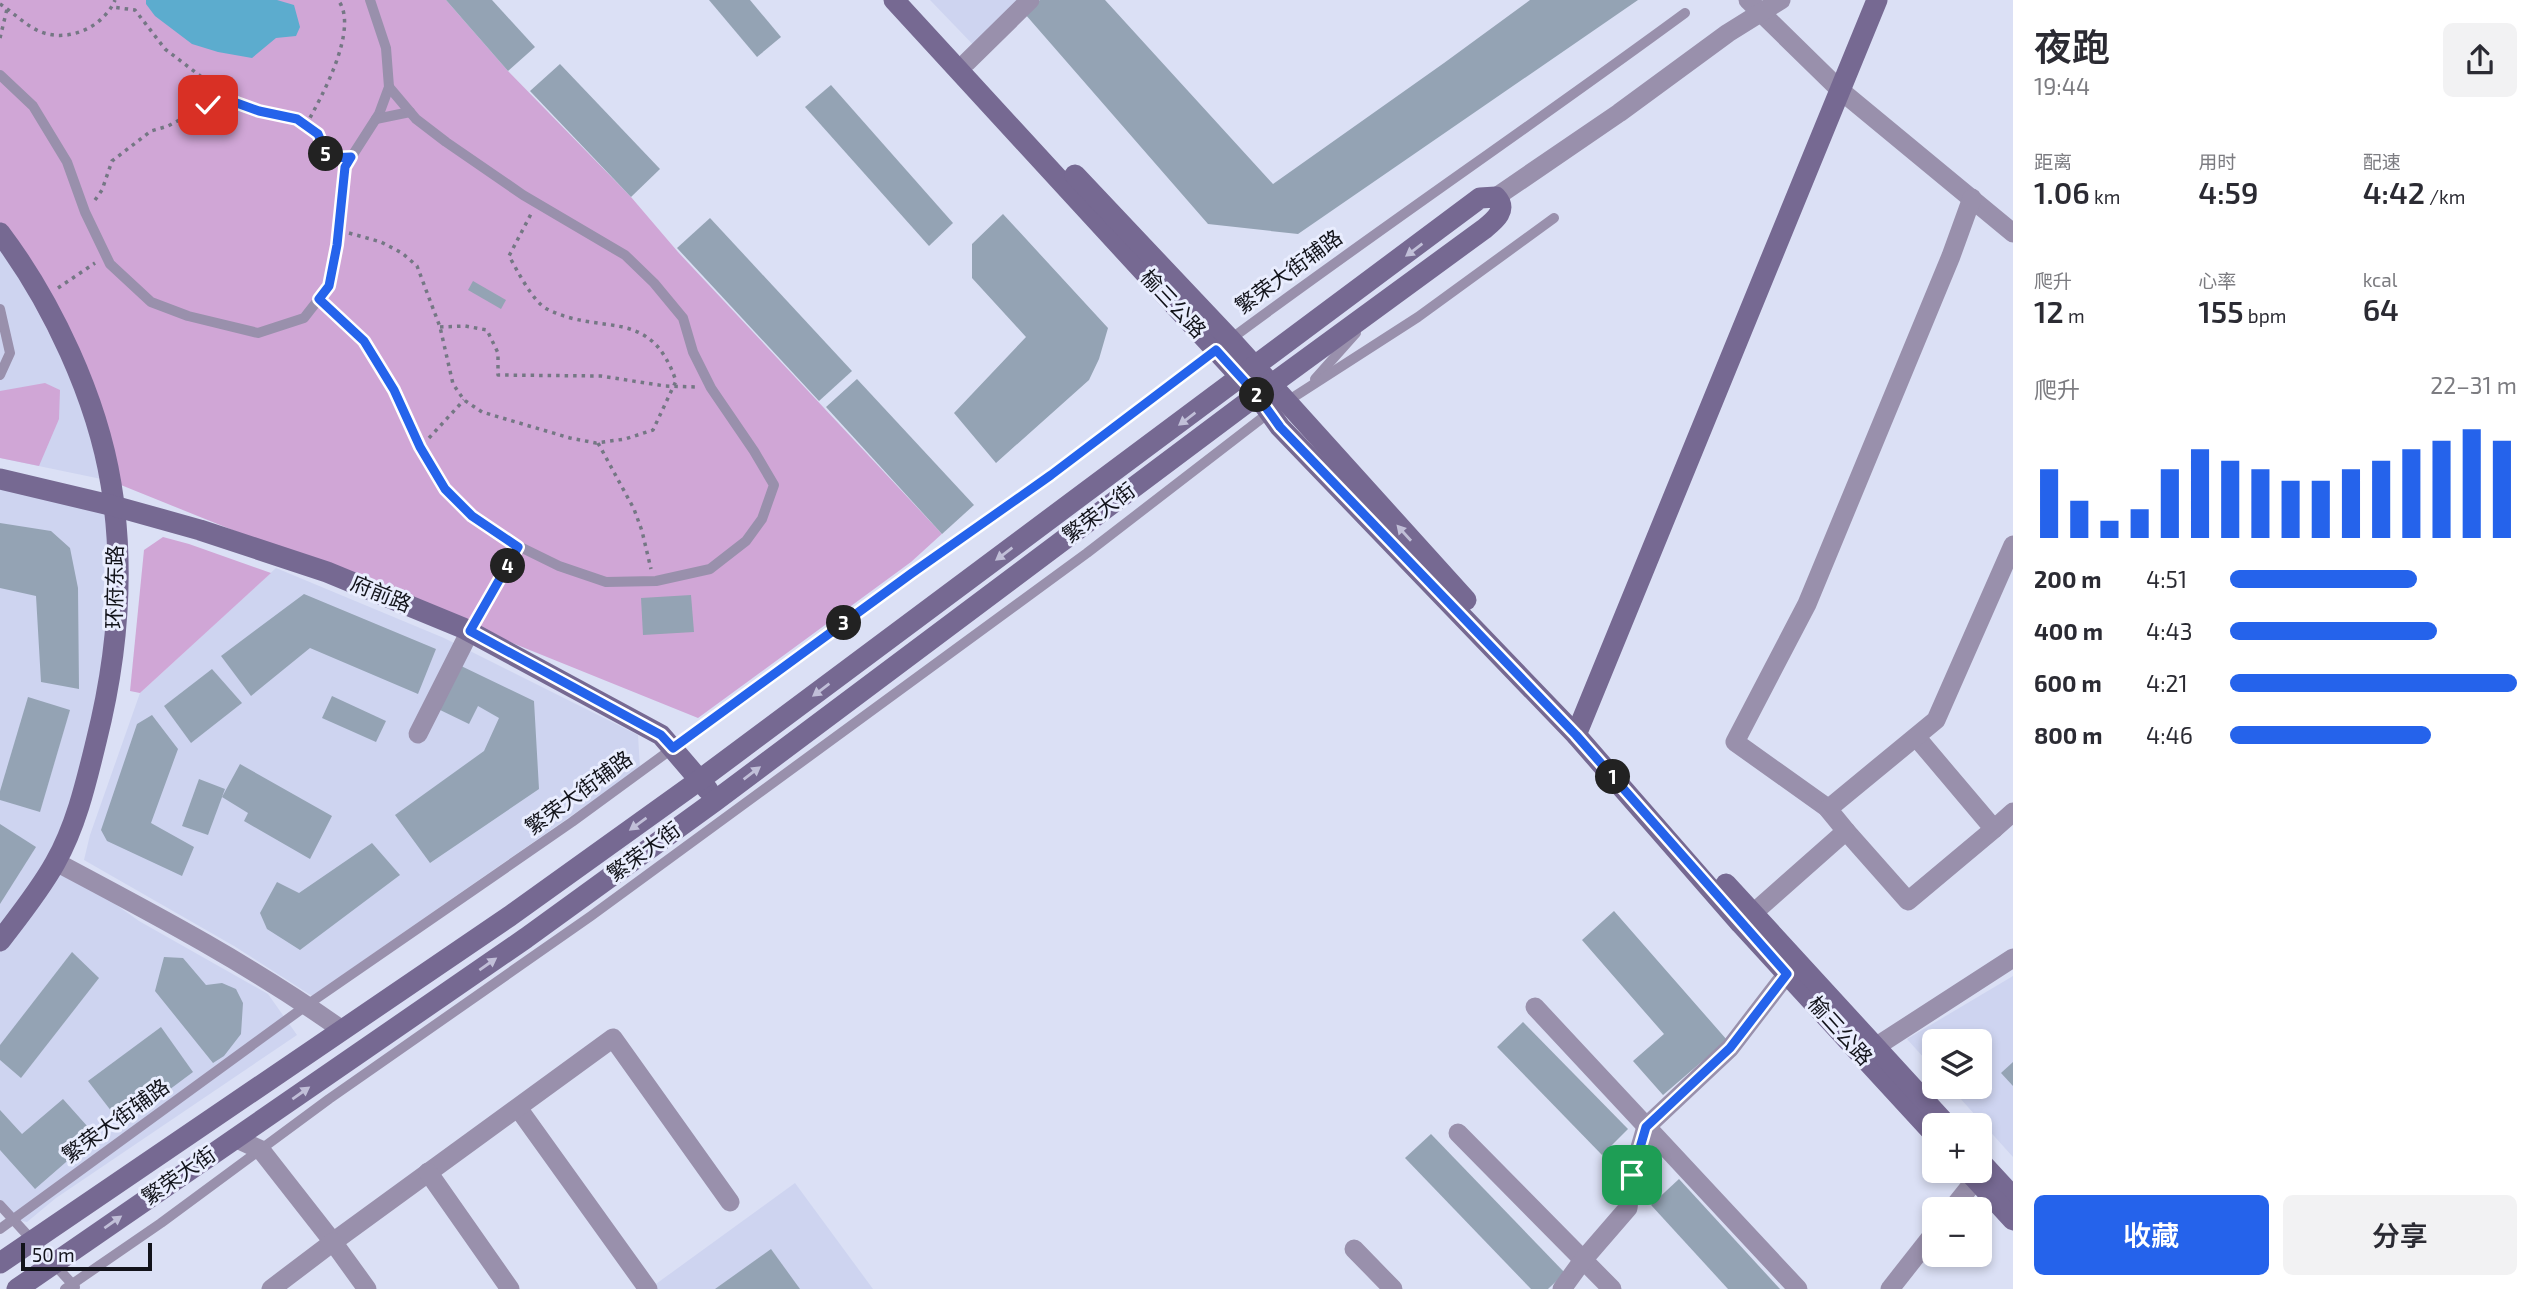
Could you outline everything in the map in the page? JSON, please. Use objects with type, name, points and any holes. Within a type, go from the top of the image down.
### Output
[{"type":"main road","name":"榆三公路","points":[[894,0],[1223,345]]},
{"type":"main road","name":"榆三公路","points":[[911,0],[1270,399],[1579,729],[1868,1051],[1922,1119]]},
{"type":"main road","points":[[1579,729],[1877,0]]},
{"type":"main road","name":"繁荣大街","points":[[1,1260],[510,916],[701,779],[1480,198],[1496,197],[1500,201],[1501,209],[1497,218],[1382,303],[1270,399],[526,938],[52,1264],[23,1287]]},
{"type":"main road","name":"环府东路","points":[[0,233],[23,264],[64,340],[95,421],[111,481],[118,579],[108,690],[83,796],[55,862],[0,941]]},
{"type":"main road","name":"府前路","points":[[0,479],[200,530],[327,572],[470,631],[661,735],[701,779],[715,801]]},
{"type":"main road","name":"榆三公路","points":[[1868,1051],[1934,1113]]},
{"type":"main road","points":[[1992,1182],[2013,1197]]},
{"type":"main road","points":[[1984,1183],[2013,1220]]},
{"type":"main road","points":[[1,1260],[23,1287]]},
{"type":"street","points":[[968,62],[1030,0]]},
{"type":"street","points":[[1496,197],[1619,113],[1728,33],[1754,6],[1781,0]]},
{"type":"street","points":[[1754,6],[1840,90],[2013,233]]},
{"type":"street","points":[[1972,198],[1951,256],[1807,604],[1735,742],[1829,809],[1908,901],[2013,812]]},
{"type":"street","points":[[1829,809],[1936,720],[2013,545]]},
{"type":"street","points":[[418,734],[470,631]]},
{"type":"street","points":[[1917,738],[1994,830]]},
{"type":"street","points":[[1747,919],[1846,831]]},
{"type":"street","points":[[55,862],[187,931],[249,967],[342,1030]]},
{"type":"street","points":[[1868,1051],[2013,958]]},
{"type":"street","points":[[1562,1289],[1628,1208],[1632,1175],[1646,1127],[1730,1048],[1792,968]]},
{"type":"street","points":[[1535,1007],[1798,1289]]},
{"type":"street","points":[[271,1289],[613,1038],[730,1202]]},
{"type":"street","points":[[518,1108],[648,1289]]},
{"type":"street","points":[[1458,1133],[1612,1289]]},
{"type":"street","points":[[235,1138],[261,1150],[367,1289]]},
{"type":"street","points":[[428,1172],[510,1289]]},
{"type":"street","points":[[1889,1289],[1922,1248]]},
{"type":"street","points":[[1354,1249],[1393,1289]]},
{"type":"lane","points":[[0,75],[33,106],[68,162],[85,212],[110,264],[151,302],[188,316],[258,333],[304,318],[329,286],[345,167],[376,119],[389,87],[386,48],[370,0]]},
{"type":"lane","name":"繁荣大街辅路","points":[[0,1229],[307,1005],[572,822],[912,573],[1051,475],[1347,253],[1543,118],[1685,13]]},
{"type":"lane","points":[[319,299],[364,341],[394,390],[420,447],[445,489],[472,516],[518,547],[559,566],[606,582],[656,581],[710,569],[746,541],[762,519],[774,485],[711,388],[694,352],[683,318],[654,283],[625,255],[536,203],[446,142],[410,112],[389,87]]},
{"type":"lane","points":[[376,119],[410,112]]},
{"type":"lane","points":[[0,1205],[72,1287],[329,1099],[580,924],[1042,586],[1270,399],[1305,389],[1418,317],[1554,218]]},
{"type":"lane","points":[[1305,389],[1382,303]]},
{"type":"lane","points":[[0,309],[10,353],[0,375]]},
{"type":"lane","points":[[470,631],[518,547]]},
{"type":"path","points":[[0,4],[39,32],[52,35],[93,28],[115,0]]},
{"type":"path","points":[[306,126],[324,92],[343,35],[343,7],[338,0]]},
{"type":"path","points":[[112,7],[135,10],[165,49],[203,78],[212,94],[259,111],[297,119],[318,134],[328,158],[351,157]]},
{"type":"path","points":[[0,37],[7,9]]},
{"type":"path","points":[[85,212],[102,190],[112,161],[151,131],[168,126],[208,105],[212,94]]},
{"type":"path","points":[[338,231],[381,242],[417,266],[440,327],[453,384],[464,400],[482,412],[570,438],[598,443],[625,439],[653,430],[676,381],[668,358],[649,337],[613,324],[577,319],[545,308],[525,283],[509,256],[536,203]]},
{"type":"path","points":[[42,299],[106,256]]},
{"type":"path","points":[[440,327],[487,330],[498,353],[498,375],[601,376],[673,387],[711,388]]},
{"type":"path","points":[[420,447],[464,400]]},
{"type":"path","points":[[598,443],[634,509],[656,581]]},
{"type":"shaded area","points":[[0,0],[446,0],[508,71],[631,197],[678,252],[942,534],[911,562],[698,718],[111,481],[95,421],[0,238]]},
{"type":"shaded area","points":[[930,0],[1040,0],[982,54]]},
{"type":"shaded area","points":[[0,238],[46,307],[111,481],[0,458]]},
{"type":"shaded area","points":[[45,383],[60,390],[59,419],[39,466],[0,458],[0,391]]},
{"type":"shaded area","points":[[0,478],[114,506],[113,652],[56,862],[139,921],[268,994],[297,1035],[56,1198],[27,1222],[13,1219],[0,1205]]},
{"type":"shaded area","points":[[163,537],[271,573],[140,693],[130,691],[144,550]]},
{"type":"shaded area","points":[[276,568],[444,638],[638,735],[640,768],[312,996],[234,946],[84,860],[90,835],[140,693]]},
{"type":"shaded area","points":[[2013,976],[2013,1157],[1992,1134],[1992,1113],[1973,1113],[1961,1099],[1992,1099],[1992,1029],[1924,1029]]},
{"type":"shaded area","points":[[1922,1030],[1922,1056],[1907,1039]]},
{"type":"shaded area","points":[[795,1183],[873,1289],[649,1289]]},
{"type":"water","points":[[146,0],[277,0],[294,5],[300,27],[296,36],[276,38],[252,58],[192,44],[155,16]]},
{"type":"building","points":[[446,0],[492,0],[535,47],[508,71]]},
{"type":"building","points":[[709,0],[750,0],[781,37],[757,57]]},
{"type":"building","points":[[1040,0],[1105,0],[1273,184],[1530,0],[1638,0],[1298,234],[1208,224],[1025,14]]},
{"type":"building","points":[[560,64],[660,169],[631,197],[530,91]]},
{"type":"building","points":[[831,85],[953,223],[929,246],[805,107]]},
{"type":"building","points":[[1003,214],[1108,328],[1099,359],[1089,380],[996,463],[954,413],[1026,337],[972,278],[972,244]]},
{"type":"building","points":[[710,218],[852,371],[819,401],[677,248]]},
{"type":"building","points":[[473,281],[506,300],[501,309],[468,290]]},
{"type":"building","points":[[857,379],[974,505],[942,534],[826,407]]},
{"type":"building","points":[[0,523],[51,531],[70,548],[78,588],[79,689],[41,682],[36,596],[0,588]]},
{"type":"building","points":[[304,594],[436,649],[418,694],[310,648],[251,696],[221,656]]},
{"type":"building","points":[[691,595],[694,632],[643,635],[641,598]]},
{"type":"building","points":[[457,664],[534,701],[539,789],[430,863],[395,815],[484,751],[499,718],[478,706],[469,724],[436,708]]},
{"type":"building","points":[[212,669],[242,703],[191,743],[164,706]]},
{"type":"building","points":[[332,696],[386,721],[376,742],[322,718]]},
{"type":"building","points":[[28,697],[70,710],[40,812],[0,800],[0,791]]},
{"type":"building","points":[[152,715],[178,749],[151,823],[194,847],[182,876],[107,841],[101,830],[137,724]]},
{"type":"building","points":[[240,764],[332,816],[310,859],[244,821],[248,813],[222,797]]},
{"type":"building","points":[[199,779],[225,789],[208,835],[182,826]]},
{"type":"building","points":[[0,824],[36,847],[0,904]]},
{"type":"building","points":[[372,843],[400,875],[300,950],[267,929],[260,913],[277,882],[299,893]]},
{"type":"building","points":[[1614,911],[1727,1040],[1663,1095],[1633,1061],[1664,1034],[1582,940]]},
{"type":"building","points":[[72,952],[99,978],[21,1078],[0,1060],[0,1045]]},
{"type":"building","points":[[164,957],[183,958],[206,985],[222,983],[236,989],[243,1003],[241,1034],[224,1056],[213,1063],[155,991]]},
{"type":"building","points":[[1523,1022],[1628,1129],[1602,1155],[1497,1047]]},
{"type":"building","points":[[161,1027],[193,1072],[122,1125],[88,1081]]},
{"type":"building","points":[[2013,1062],[2013,1086],[2001,1073]]},
{"type":"building","points":[[63,1099],[96,1136],[35,1189],[0,1150],[0,1110],[22,1134]]},
{"type":"building","points":[[1431,1134],[1565,1273],[1548,1289],[1531,1289],[1405,1158]]},
{"type":"building","points":[[1679,1179],[1780,1289],[1728,1289],[1651,1205]]},
{"type":"building","points":[[771,1249],[800,1289],[715,1289]]},
{"type":"route","points":[[208,105],[212,94],[259,111],[297,119],[318,134],[328,158],[351,157],[345,167],[337,245],[329,286],[319,299],[364,341],[394,390],[420,447],[445,489],[472,516],[518,547],[470,631],[661,735],[673,748],[1051,475],[1216,350],[1257,395],[1280,427],[1576,735],[1787,974],[1730,1048],[1646,1127],[1632,1175]]}]
